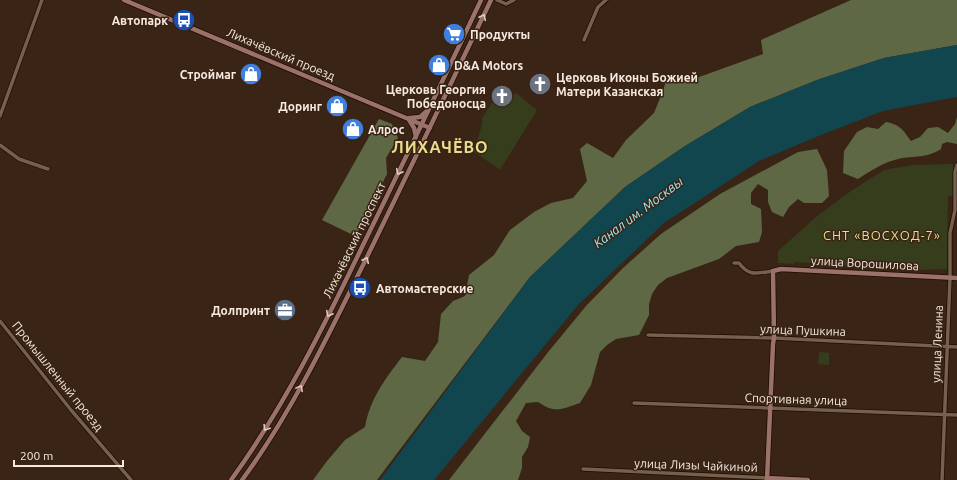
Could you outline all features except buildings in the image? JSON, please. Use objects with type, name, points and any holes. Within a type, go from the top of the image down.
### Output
[{"type":"main road","name":"Лихачёвский проезд","points":[[124,0],[430,128]]},
{"type":"main road","name":"Лихачёвский проспект","points":[[231,480],[272,420],[303,364],[416,137],[481,0]]},
{"type":"main road","name":"Лихачёвский проспект","points":[[242,480],[268,441],[305,378],[354,284],[491,0]]},
{"type":"main road","points":[[416,137],[414,128],[408,118],[420,117],[430,108]]},
{"type":"main road","name":"улица Ворошилова","points":[[773,271],[781,269],[957,278]]},
{"type":"main road","points":[[767,479],[774,338],[773,271]]},
{"type":"main road","name":"улица Лизы Чайкиной","points":[[767,479],[808,480]]},
{"type":"street","points":[[0,116],[42,0]]},
{"type":"street","points":[[497,0],[506,4],[514,0]]},
{"type":"street","points":[[584,40],[598,7],[606,0]]},
{"type":"street","points":[[0,145],[19,159],[48,170]]},
{"type":"street","name":"улица Ленина","points":[[942,480],[950,278],[950,233],[956,210],[954,172],[957,166]]},
{"type":"street","points":[[734,263],[739,263],[745,270],[752,273],[773,271]]},
{"type":"street","name":"Промышленный проезд","points":[[0,321],[71,410],[131,480]]},
{"type":"street","name":"улица Пушкина","points":[[648,335],[774,338],[957,346]]},
{"type":"street","name":"Спортивная улица","points":[[634,403],[957,415]]},
{"type":"street","name":"улица Лизы Чайкиной","points":[[583,469],[767,479]]},
{"type":"green space","points":[[851,0],[957,0],[957,45],[884,58],[817,80],[750,107],[685,146],[625,187],[530,277],[377,480],[313,480],[345,440],[365,427],[374,398],[384,381],[402,357],[425,361],[438,342],[441,314],[453,301],[465,296],[469,275],[494,255],[510,230],[534,212],[551,203],[573,198],[587,181],[580,149],[587,143],[613,158],[626,140],[654,113],[667,77],[688,81],[763,54],[761,40]]},
{"type":"green space","points":[[499,92],[509,97],[516,93],[537,110],[500,170],[473,151],[480,131],[482,118]]},
{"type":"green space","points":[[957,117],[957,144],[947,142],[942,144],[941,149],[930,154],[893,160],[877,167],[858,179],[843,173],[844,151],[857,132],[867,127],[878,129],[886,122],[891,123],[901,128],[911,141],[920,137],[928,128],[938,127],[948,133],[955,124]]},
{"type":"green space","points":[[379,119],[392,124],[398,138],[386,158],[387,174],[357,233],[353,235],[322,220]]},
{"type":"green space","points":[[817,149],[827,170],[829,196],[822,203],[804,203],[798,199],[789,207],[783,217],[772,212],[768,202],[768,190],[758,184],[751,193],[751,204],[761,209],[762,232],[759,242],[736,246],[719,259],[667,278],[658,285],[652,294],[649,304],[649,315],[639,335],[616,339],[600,352],[591,385],[580,403],[554,409],[544,406],[538,402],[526,403],[516,421],[522,431],[530,437],[528,447],[522,457],[522,468],[518,480],[449,480],[549,351],[586,306],[623,268],[661,234],[720,194],[798,152]]},
{"type":"green space","points":[[953,164],[953,196],[948,196],[947,269],[918,270],[794,262],[794,264],[778,263],[778,251],[817,216],[851,191],[884,170],[912,165]]},
{"type":"green space","points":[[819,352],[829,353],[829,365],[818,364]]},
{"type":"water","name":"Канал им. Москвы","points":[[957,45],[957,97],[883,111],[759,161],[664,223],[578,305],[434,480],[380,480],[530,277],[625,187],[685,146],[750,107],[817,80],[884,58]]},
{"type":"place","name":"Автопарк","points":[[184,20]]},
{"type":"place","name":"Продукты","points":[[454,34]]},
{"type":"place","name":"D&A Motors","points":[[439,65]]},
{"type":"place","name":"Строймаг","points":[[251,74]]},
{"type":"place","name":"Церковь Иконы Божией Матери Казанская","points":[[540,84]]},
{"type":"place","name":"Церковь Георгия Победоносца","points":[[502,96]]},
{"type":"place","name":"Доринг","points":[[337,106]]},
{"type":"place","name":"Алрос","points":[[353,129]]},
{"type":"place","name":"Автомастерские","points":[[360,288]]},
{"type":"place","name":"Долпринт","points":[[285,310]]},
{"type":"district","name":"ЛИХАЧЁВО","points":[[440,147]]},
{"type":"district","name":"СНТ «ВОСХОД-7»","points":[[882,235]]}]
